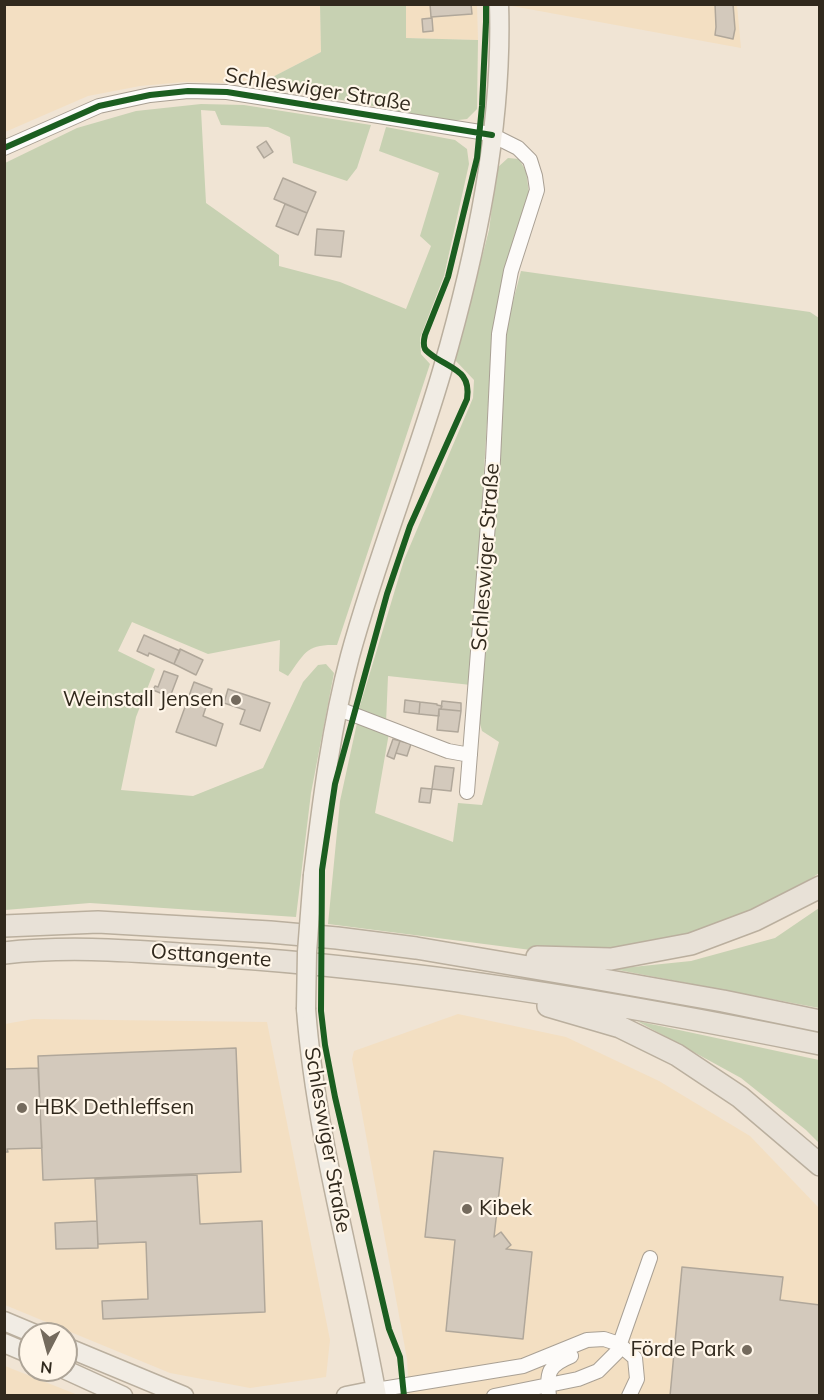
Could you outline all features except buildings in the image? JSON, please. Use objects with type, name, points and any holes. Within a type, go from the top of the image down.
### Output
[{"type":"highway","points":[[416,948],[543,958],[611,959],[691,944],[755,920],[819,887]]},
{"type":"highway","name":"Osttangente","points":[[4,926],[98,922],[270,932],[416,948]]},
{"type":"highway","points":[[416,948],[723,1001],[819,1021]]},
{"type":"highway","name":"Osttangente","points":[[4,953],[94,949],[273,960],[416,975]]},
{"type":"highway","points":[[416,975],[586,1000],[819,1044]]},
{"type":"highway","points":[[416,975],[563,1010],[620,1027],[677,1055],[740,1097],[819,1165]]},
{"type":"main road","name":"Schleswiger Straße","points":[[376,1393],[321,1128],[309,1041],[306,1009],[307,952],[313,875],[325,781],[350,657],[442,372],[467,280],[492,135],[500,23],[499,4]]},
{"type":"main road","points":[[4,1321],[18,1327]]},
{"type":"main road","points":[[4,1343],[18,1349]]},
{"type":"main road","points":[[78,1352],[184,1395]]},
{"type":"main road","points":[[78,1375],[123,1395]]},
{"type":"main road","points":[[346,1395],[376,1393]]},
{"type":"street","name":"Schleswiger Straße","points":[[4,148],[99,106],[150,95],[188,91],[226,92],[492,135],[518,148],[530,160],[537,190],[511,271],[499,334],[494,460],[467,792]]},
{"type":"street","points":[[339,709],[448,752],[470,755]]},
{"type":"street","points":[[494,1395],[548,1390],[598,1371],[616,1352],[650,1258]]},
{"type":"street","points":[[376,1393],[523,1366],[587,1341],[604,1339],[619,1344],[635,1358],[637,1379],[628,1395]]},
{"type":"street","points":[[548,1390],[548,1377],[552,1367],[558,1361],[573,1355],[587,1341]]},
{"type":"shaded area","points":[[5,5],[320,5],[321,52],[259,84],[184,82],[140,86],[88,96],[5,132]]},
{"type":"shaded area","points":[[406,5],[477,5],[478,40],[406,38]]},
{"type":"shaded area","points":[[737,5],[741,48],[512,6]]},
{"type":"shaded area","points":[[458,1014],[566,1037],[659,1081],[750,1136],[819,1208],[819,1395],[409,1395],[407,1359],[352,1059],[354,1051]]},
{"type":"shaded area","points":[[33,1019],[267,1022],[330,1340],[326,1377],[250,1388],[170,1373],[78,1335],[78,1322],[46,1322],[5,1305],[5,1024]]},
{"type":"shaded area","points":[[4,1366],[18,1371],[18,1382],[45,1382],[78,1395],[5,1395]]},
{"type":"green space","points":[[320,5],[406,5],[406,38],[478,40],[477,109],[467,119],[450,121],[259,84],[321,52]]},
{"type":"green space","points":[[201,104],[244,105],[371,125],[357,168],[347,181],[293,163],[290,137],[268,127],[221,125],[215,111],[201,110],[206,203],[279,255],[279,266],[340,282],[406,309],[431,246],[420,236],[439,173],[379,151],[386,127],[455,140],[467,149],[469,164],[444,276],[420,338],[421,354],[430,364],[337,645],[312,648],[298,661],[288,676],[279,671],[280,640],[208,654],[132,622],[118,651],[155,669],[136,717],[121,790],[193,796],[263,768],[303,682],[318,665],[326,664],[334,673],[311,793],[296,917],[90,903],[5,910],[5,163],[77,128],[136,111]]},
{"type":"green space","points":[[508,158],[519,159],[526,171],[529,193],[492,339],[471,685],[388,676],[386,723],[359,709],[404,560],[473,398],[474,380],[455,360],[489,230],[497,168]]},
{"type":"green space","points":[[521,271],[810,312],[819,318],[819,873],[732,920],[660,942],[609,950],[531,950],[328,924],[340,801],[357,723],[389,733],[375,813],[453,842],[458,803],[482,805],[499,742],[482,731],[479,720],[507,324]]},
{"type":"green space","points":[[819,908],[819,1008],[613,969],[691,961],[775,938]]},
{"type":"green space","points":[[637,1021],[819,1060],[819,1143],[741,1078]]},
{"type":"cycle path","points":[[404,1396],[400,1357],[389,1329],[325,1045],[321,1011],[322,870],[335,784],[387,594],[410,526],[467,399],[468,390],[464,378],[455,369],[427,351],[424,342],[448,277],[477,158],[482,106],[486,4]]},
{"type":"cycle path","points":[[4,148],[99,106],[150,95],[188,91],[227,92],[492,135]]},
{"type":"place","name":"Weinstall Jensen","points":[[236,700]]},
{"type":"place","name":"HBK Dethleffsen","points":[[22,1108]]},
{"type":"place","name":"Kibek","points":[[467,1209]]},
{"type":"place","name":"Förde Park","points":[[747,1350]]}]
